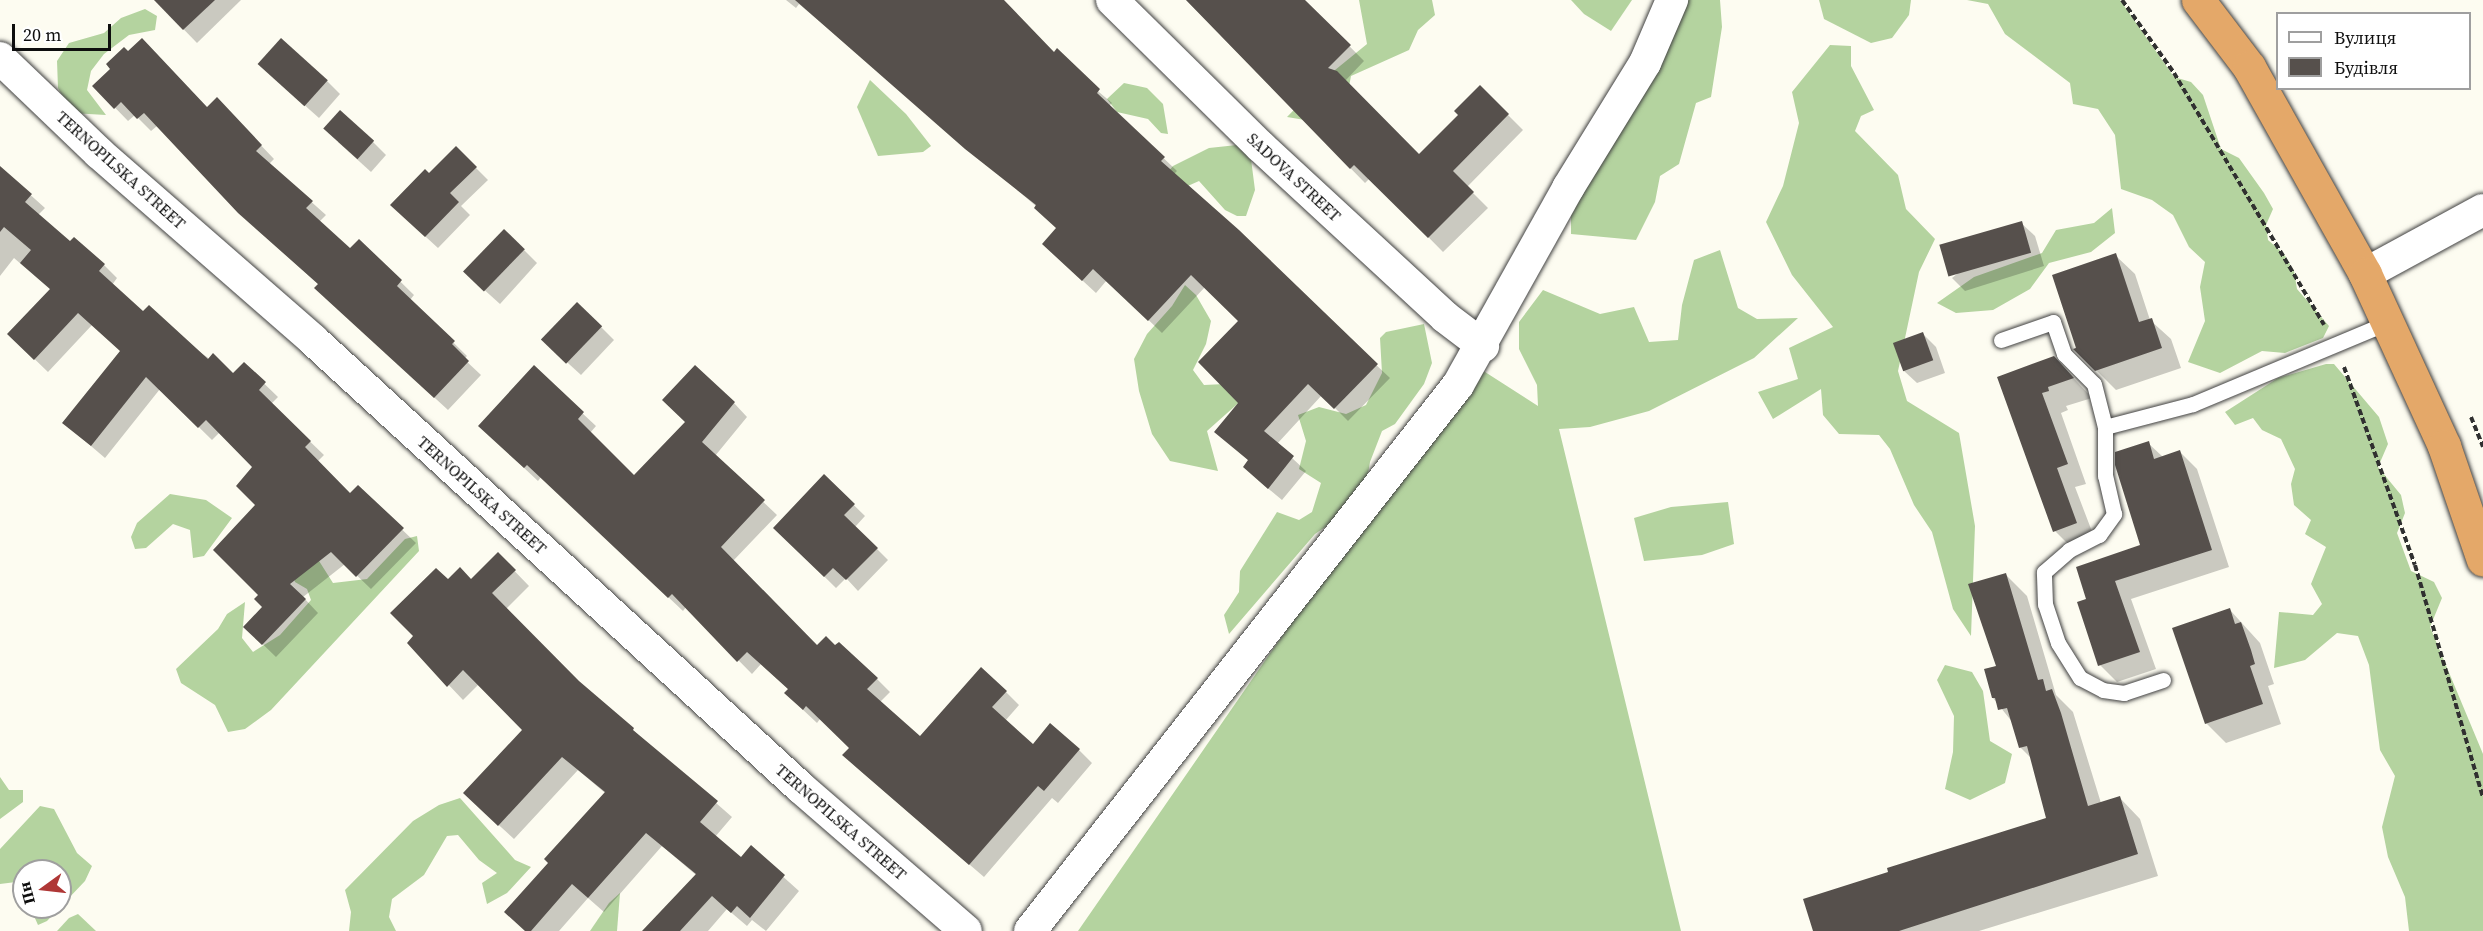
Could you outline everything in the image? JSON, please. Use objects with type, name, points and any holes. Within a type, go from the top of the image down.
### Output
[{"type":"highway","points":[[2198,0],[2249,67],[2366,274],[2444,446],[2483,560]]},
{"type":"street","name":"SADOVA STREET","points":[[1112,0],[1260,146],[1445,317],[1483,346]]},
{"type":"street","points":[[1030,931],[1458,385],[1483,346],[1568,188],[1645,63],[1672,0]]},
{"type":"street","name":"TERNOPILSKA STREET","points":[[0,58],[99,153],[313,340],[801,788],[966,931]]},
{"type":"street","points":[[2366,274],[2483,210]]},
{"type":"lane","points":[[2001,340],[2053,322],[2064,354],[2094,384],[2105,427],[2105,476],[2114,514],[2099,536],[2069,550],[2044,572],[2045,604],[2058,643],[2080,678],[2103,690],[2124,693],[2163,680]]},
{"type":"lane","points":[[2105,427],[2193,404],[2334,343],[2389,322]]},
{"type":"path","points":[[2122,0],[2174,73],[2334,343],[2380,458],[2415,565],[2483,797]]},
{"type":"green space","points":[[1359,0],[1432,0],[1435,15],[1418,30],[1409,50],[1351,76],[1347,97],[1311,121],[1287,117],[1324,79],[1367,44]]},
{"type":"green space","points":[[1571,0],[1632,0],[1611,31],[1584,14]]},
{"type":"green space","points":[[1669,0],[1720,0],[1722,27],[1711,97],[1696,103],[1679,164],[1660,176],[1655,202],[1636,240],[1571,234],[1571,208]]},
{"type":"green space","points":[[1819,0],[1911,0],[1909,15],[1892,38],[1871,43],[1824,19]]},
{"type":"green space","points":[[1967,0],[2120,0],[2174,77],[2191,82],[2203,95],[2221,149],[2239,158],[2264,193],[2273,209],[2266,225],[2268,240],[2284,254],[2294,271],[2297,289],[2329,326],[2323,338],[2285,353],[2262,351],[2220,373],[2188,362],[2205,321],[2200,287],[2205,262],[2189,247],[2173,215],[2152,200],[2121,189],[2115,135],[2098,109],[2073,104],[2070,83],[2005,34],[1988,4]]},
{"type":"green space","points":[[145,9],[157,16],[155,30],[129,35],[104,54],[91,71],[87,90],[106,115],[71,113],[58,88],[57,61],[69,43],[104,33],[121,18]]},
{"type":"green space","points":[[1830,45],[1851,46],[1851,66],[1874,110],[1861,116],[1855,131],[1898,175],[1906,209],[1935,239],[1919,272],[1898,371],[1907,401],[1959,433],[1975,526],[1971,636],[1953,609],[1932,532],[1914,505],[1890,449],[1879,435],[1839,434],[1823,415],[1821,389],[1773,419],[1758,392],[1798,379],[1789,348],[1833,327],[1792,275],[1766,222],[1783,186],[1799,123],[1792,92]]},
{"type":"green space","points":[[870,80],[906,114],[931,146],[923,152],[878,156],[857,107]]},
{"type":"green space","points":[[1124,83],[1147,88],[1163,104],[1168,134],[1161,133],[1148,119],[1117,112],[1107,99]]},
{"type":"green space","points":[[1237,145],[1251,159],[1255,190],[1246,216],[1237,216],[1225,210],[1199,181],[1181,189],[1161,180],[1173,166],[1209,148]]},
{"type":"green space","points":[[2112,208],[2115,233],[2091,252],[2049,263],[2030,289],[1993,310],[1956,313],[1937,303],[1974,277],[2042,253],[2056,230],[2094,223]]},
{"type":"green space","points":[[1720,250],[1738,308],[1757,319],[1798,318],[1754,358],[1649,411],[1590,427],[1559,429],[1681,931],[1078,931],[1471,363],[1538,406],[1537,385],[1519,349],[1519,322],[1543,290],[1600,314],[1634,307],[1649,342],[1678,340],[1682,305],[1694,260]]},
{"type":"green space","points":[[1185,285],[1196,295],[1211,321],[1206,344],[1193,370],[1204,385],[1225,384],[1244,398],[1207,431],[1218,471],[1170,461],[1152,434],[1139,391],[1134,359],[1147,334],[1172,306]]},
{"type":"green space","points":[[1424,324],[1432,363],[1424,384],[1395,424],[1382,431],[1370,462],[1366,485],[1344,514],[1315,534],[1229,634],[1224,615],[1239,592],[1240,571],[1277,512],[1299,520],[1312,512],[1321,483],[1299,469],[1306,441],[1298,415],[1319,407],[1346,414],[1366,405],[1382,373],[1380,338],[1386,332]]},
{"type":"green space","points":[[2326,364],[2334,364],[2379,417],[2388,444],[2378,467],[2401,495],[2405,513],[2397,533],[2411,571],[2434,582],[2442,598],[2430,627],[2483,754],[2483,931],[2409,931],[2405,897],[2388,857],[2382,827],[2395,776],[2380,750],[2369,665],[2358,636],[2337,633],[2305,660],[2274,668],[2279,612],[2313,615],[2322,604],[2311,584],[2326,547],[2305,534],[2311,520],[2294,505],[2291,484],[2295,469],[2281,439],[2262,430],[2253,418],[2235,425],[2225,412],[2278,378]]},
{"type":"green space","points":[[170,494],[206,500],[232,518],[204,556],[193,558],[190,530],[173,524],[146,548],[135,549],[131,537],[137,523]]},
{"type":"green space","points":[[1728,502],[1734,544],[1702,555],[1644,561],[1634,518],[1671,507]]},
{"type":"green space","points":[[417,536],[419,551],[271,710],[245,729],[228,732],[215,705],[181,683],[176,669],[218,629],[227,614],[245,602],[242,638],[253,652],[280,635],[311,600],[307,589],[295,582],[286,556],[314,553],[333,583],[367,579],[405,539]]},
{"type":"green space","points":[[1945,665],[1972,672],[1983,691],[1990,741],[2012,754],[2005,783],[1970,800],[1945,789],[1953,752],[1954,716],[1937,680]]},
{"type":"green space","points":[[0,777],[9,790],[23,790],[23,802],[0,819]]},
{"type":"green space","points":[[460,798],[515,860],[531,867],[507,893],[487,904],[482,883],[497,873],[479,860],[458,835],[447,836],[424,875],[392,899],[389,917],[396,931],[349,931],[351,912],[345,890],[413,821],[439,805]]},
{"type":"green space","points":[[40,806],[54,809],[77,853],[92,866],[85,881],[72,895],[72,859],[12,859],[12,882],[0,884],[0,849]]},
{"type":"green space","points":[[620,893],[617,931],[590,931],[609,903]]},
{"type":"green space","points":[[78,914],[96,931],[57,931]]},
{"type":"green space","points":[[35,919],[49,919],[47,921],[38,925]]},
{"type":"building","points":[[154,0],[215,0],[183,30]]},
{"type":"building","points":[[795,0],[1004,0],[1054,52],[1057,48],[1100,89],[1097,93],[1165,157],[1161,161],[1239,230],[1378,364],[1334,409],[1308,384],[1264,431],[1294,456],[1268,489],[1243,467],[1248,460],[1214,432],[1238,403],[1198,362],[1238,321],[1191,275],[1148,321],[1093,269],[1082,281],[1042,244],[1056,228],[1034,208],[1036,205],[965,149]]},
{"type":"building","points":[[1186,0],[1305,0],[1351,45],[1328,68],[1337,71],[1419,154],[1458,115],[1454,111],[1480,85],[1509,114],[1453,171],[1474,192],[1428,238],[1354,165],[1350,169]]},
{"type":"building","points":[[142,38],[207,107],[217,97],[262,145],[256,151],[313,201],[306,208],[350,248],[359,239],[402,280],[397,286],[455,341],[452,344],[469,361],[434,398],[314,288],[318,284],[238,213],[144,113],[137,119],[121,102],[114,109],[92,86],[110,69],[106,64],[124,47],[128,51]]},
{"type":"building","points":[[281,38],[328,80],[304,106],[258,64]]},
{"type":"building","points":[[340,110],[374,141],[357,159],[323,129]]},
{"type":"building","points":[[456,146],[477,167],[450,193],[459,202],[425,237],[390,205],[425,169],[429,173]]},
{"type":"building","points":[[0,166],[32,194],[25,202],[70,241],[74,237],[105,264],[99,271],[143,311],[149,305],[208,359],[213,353],[233,373],[244,362],[266,382],[259,390],[311,441],[305,447],[350,493],[358,485],[404,528],[356,577],[331,552],[290,584],[306,599],[262,645],[243,627],[262,607],[254,599],[258,595],[213,550],[255,505],[236,486],[252,467],[206,420],[198,428],[146,377],[91,446],[62,423],[120,351],[78,313],[34,360],[7,334],[50,289],[20,263],[31,250],[4,227],[0,232]]},
{"type":"building","points":[[2022,221],[2031,253],[1948,276],[1939,245]]},
{"type":"building","points":[[504,229],[525,249],[484,292],[463,271]]},
{"type":"building","points":[[2116,253],[2139,322],[2152,318],[2162,348],[2095,371],[2073,349],[2076,348],[2052,275]]},
{"type":"building","points":[[577,302],[602,326],[566,364],[541,339]]},
{"type":"building","points":[[1923,332],[1933,360],[1903,371],[1893,343]]},
{"type":"building","points":[[2054,356],[2074,378],[2048,387],[2049,391],[2042,393],[2068,464],[2057,468],[2077,523],[2053,532],[1997,377]]},
{"type":"building","points":[[534,365],[584,412],[578,419],[634,475],[685,422],[662,400],[695,365],[735,402],[702,442],[765,500],[721,547],[817,645],[826,636],[835,645],[839,642],[878,678],[867,689],[920,736],[981,667],[1007,691],[992,707],[1033,744],[1050,723],[1080,749],[1044,791],[1038,786],[969,865],[842,755],[849,748],[806,706],[803,710],[784,693],[788,689],[747,652],[737,662],[672,594],[668,598],[527,465],[524,468],[478,426]]},
{"type":"building","points":[[2149,441],[2154,459],[2180,450],[2212,550],[2115,581],[2140,652],[2098,666],[2077,602],[2086,599],[2076,567],[2140,545],[2115,465],[2115,452]]},
{"type":"building","points":[[824,474],[855,504],[844,515],[878,548],[846,580],[833,568],[824,577],[773,528]]},
{"type":"building","points":[[498,552],[516,570],[492,593],[579,681],[634,728],[633,730],[718,801],[700,822],[741,857],[751,845],[785,875],[750,918],[737,906],[731,913],[712,896],[680,931],[642,931],[696,874],[646,833],[588,898],[572,884],[531,931],[525,931],[504,912],[548,863],[544,859],[605,792],[562,757],[498,826],[463,793],[522,730],[463,670],[447,687],[407,643],[413,636],[390,613],[436,568],[448,579],[460,567],[471,579]]},
{"type":"building","points":[[2006,573],[2038,680],[2043,679],[2046,691],[2052,689],[2061,713],[2088,806],[2120,796],[2138,854],[1899,931],[1813,931],[1803,899],[1888,872],[1887,868],[2046,818],[2027,746],[2019,748],[2007,708],[1998,710],[1995,698],[1992,698],[1984,669],[1996,666],[1968,584]]},
{"type":"building","points":[[2230,608],[2235,624],[2241,622],[2251,650],[2255,664],[2250,666],[2263,704],[2205,724],[2172,628]]}]
